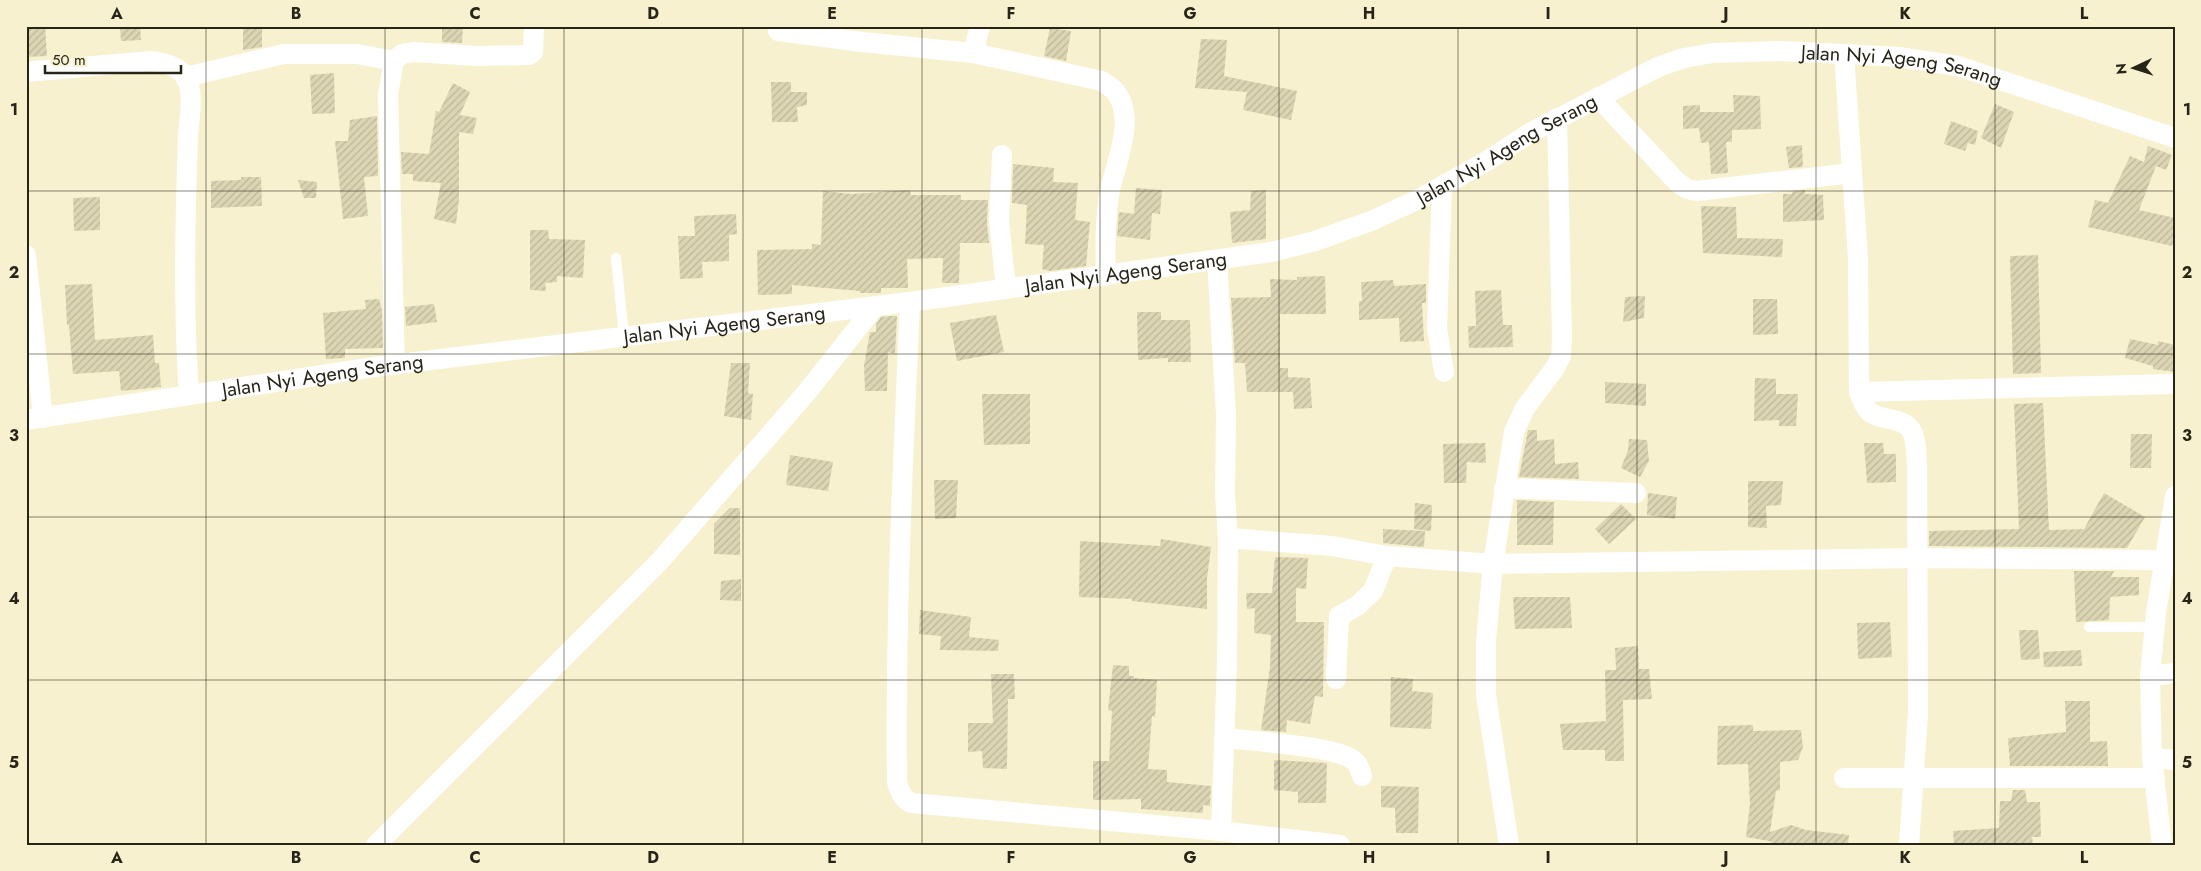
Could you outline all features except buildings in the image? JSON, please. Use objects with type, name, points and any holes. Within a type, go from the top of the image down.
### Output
[{"type":"street","points":[[395,365],[388,94],[394,61],[402,54],[413,52],[478,56],[529,55],[533,52],[534,26]]},
{"type":"street","points":[[973,53],[980,26]]},
{"type":"street","points":[[778,31],[862,42],[973,53],[1102,81],[1115,90],[1122,106],[1125,126],[1108,200],[1105,242],[1106,276]]},
{"type":"street","name":"Jalan Nyi Ageng Serang","points":[[34,419],[395,365],[910,302],[1271,252],[1315,241],[1370,221],[1442,186],[1557,118],[1658,66],[1684,58],[1714,53],[1780,51],[1844,54],[1899,57],[1958,66],[2175,138]]},
{"type":"street","points":[[185,77],[284,54],[356,54],[394,61]]},
{"type":"street","points":[[1844,54],[1858,259],[1860,392],[1864,405],[1870,413],[1904,423],[1911,430],[1915,442],[1917,465],[1919,558],[1918,713],[1909,845]]},
{"type":"street","points":[[26,72],[151,61],[165,63],[178,69],[185,77],[189,87],[190,99],[186,178],[185,338],[189,395]]},
{"type":"street","points":[[1598,97],[1677,182],[1687,189],[1697,191],[1852,173]]},
{"type":"street","points":[[1509,845],[1486,695],[1486,641],[1493,564],[1514,432],[1519,419],[1555,368],[1561,356],[1557,118]]},
{"type":"street","points":[[1002,155],[999,221],[1006,288]]},
{"type":"street","points":[[1442,186],[1438,328],[1444,372]]},
{"type":"street","points":[[26,255],[34,419]]},
{"type":"street","points":[[1217,260],[1226,415],[1225,495],[1228,538],[1227,662],[1221,832]]},
{"type":"street","points":[[910,302],[902,469],[896,715],[897,782],[905,800],[911,803],[1340,845]]},
{"type":"street","points":[[376,845],[659,562],[807,392],[875,306]]},
{"type":"street","points":[[1860,392],[2175,384]]},
{"type":"street","points":[[1504,488],[1636,493]]},
{"type":"street","points":[[2162,845],[2152,758],[2150,676],[2164,560],[2175,496]]},
{"type":"street","points":[[1228,538],[1332,546],[1387,556],[1493,564],[1919,558],[2164,560]]},
{"type":"street","points":[[1336,679],[1339,616],[1357,606],[1373,591],[1387,556]]},
{"type":"street","points":[[2150,676],[2175,673]]},
{"type":"street","points":[[1224,738],[1324,750],[1342,754],[1353,759],[1359,766],[1362,776]]},
{"type":"street","points":[[2152,758],[2175,760]]},
{"type":"street","points":[[1844,778],[2155,778]]},
{"type":"lane","points":[[616,258],[624,336]]},
{"type":"lane","points":[[2089,627],[2155,627]]}]
